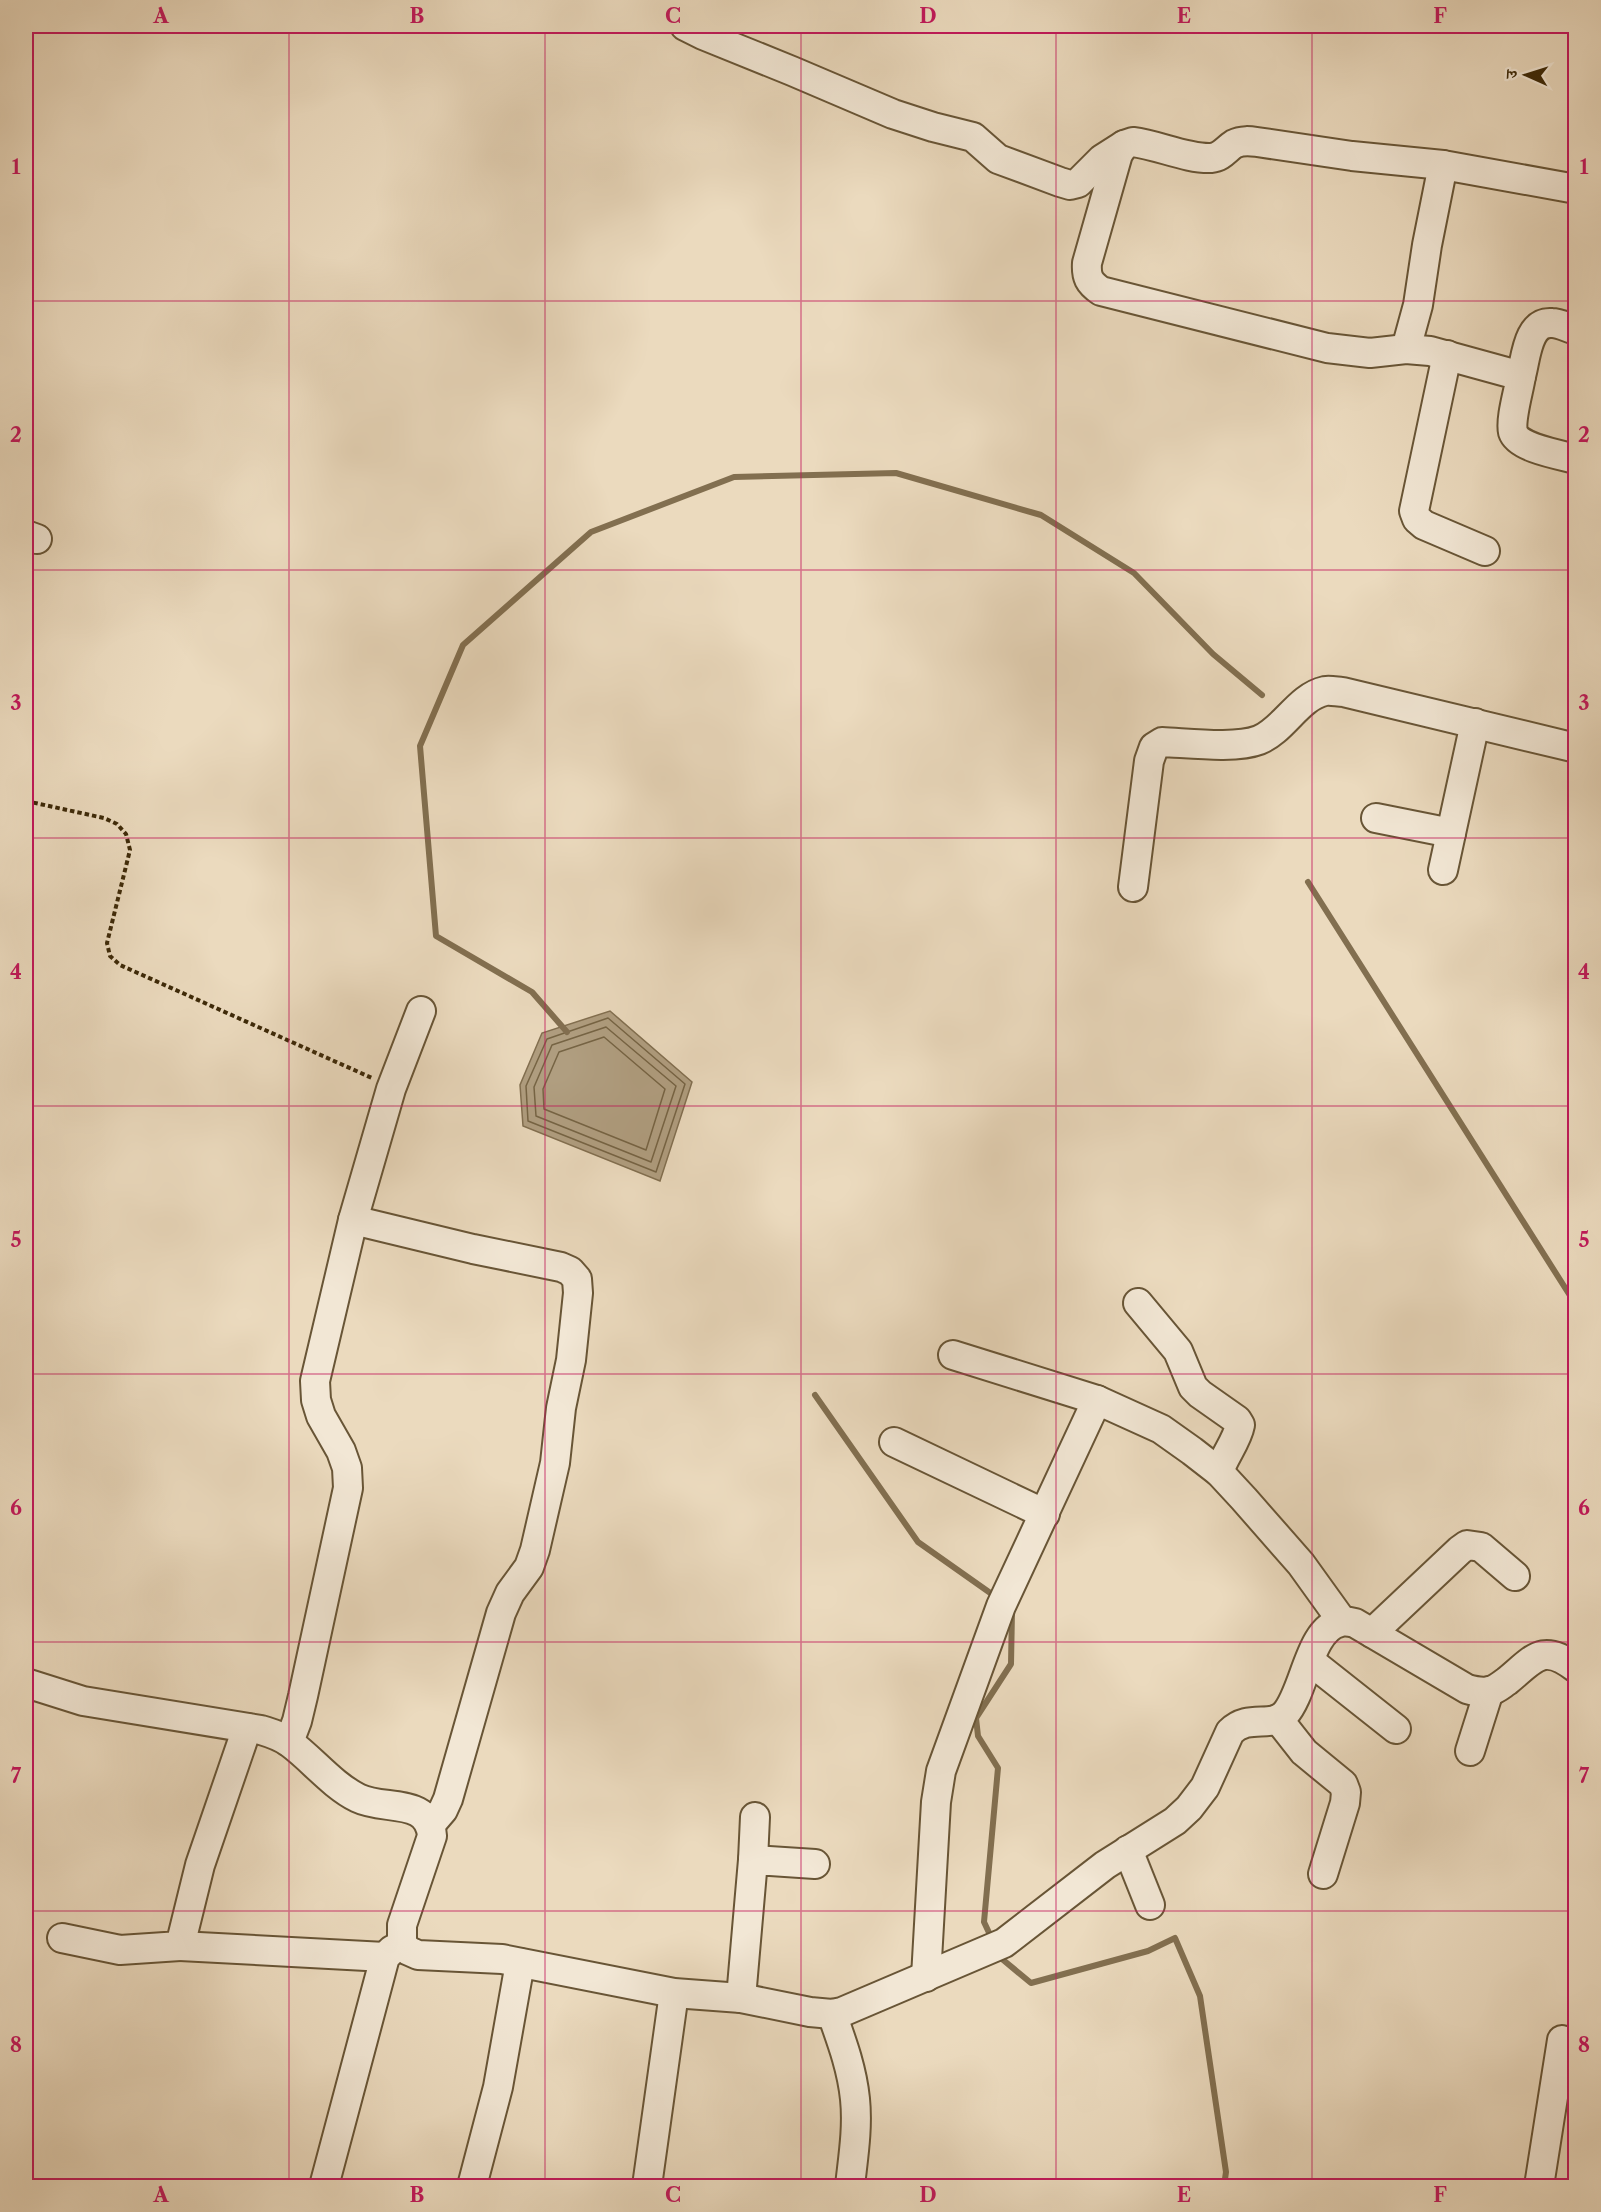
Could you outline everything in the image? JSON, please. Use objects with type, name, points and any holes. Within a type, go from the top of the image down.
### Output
[{"type":"street","points":[[685,26],[912,121],[973,137],[998,159],[1070,185],[1078,183],[1102,159],[1133,142],[1202,158],[1215,158],[1235,144],[1244,141],[1352,156],[1443,165],[1575,189]]},
{"type":"street","points":[[1124,145],[1118,154],[1087,263],[1086,273],[1091,284],[1101,291],[1327,348],[1370,353],[1406,349],[1447,355],[1521,376]]},
{"type":"street","points":[[1406,349],[1418,305],[1443,165]]},
{"type":"street","points":[[1575,330],[1552,323],[1543,324],[1535,330],[1530,340],[1521,376],[1513,424],[1513,433],[1518,440],[1530,446],[1575,459]]},
{"type":"street","points":[[1447,355],[1414,511],[1416,519],[1424,525],[1485,551]]},
{"type":"street","points":[[1133,887],[1149,761],[1154,747],[1162,742],[1240,744],[1257,741],[1270,735],[1312,696],[1326,691],[1343,692],[1575,748]]},
{"type":"street","points":[[1443,870],[1475,723]]},
{"type":"street","points":[[1376,818],[1451,833]]},
{"type":"street","points":[[289,1742],[299,1713],[348,1488],[347,1468],[341,1451],[321,1416],[316,1400],[315,1381],[352,1220],[391,1089],[421,1011]]},
{"type":"street","points":[[352,1220],[561,1267],[570,1271],[577,1279],[578,1293],[571,1360],[561,1408],[555,1463],[535,1550],[530,1567],[510,1593],[501,1613],[448,1800],[431,1824]]},
{"type":"street","points":[[1138,1304],[1178,1351],[1193,1387],[1237,1420],[1240,1425],[1239,1432],[1218,1472]]},
{"type":"street","points":[[953,1355],[1096,1400],[1161,1429],[1218,1472],[1301,1564],[1342,1621]]},
{"type":"street","points":[[926,1977],[936,1802],[941,1771],[1004,1600],[1096,1400]]},
{"type":"street","points":[[894,1442],[1045,1514]]},
{"type":"street","points":[[1372,1633],[1467,1545],[1481,1547],[1515,1576]]},
{"type":"street","points":[[62,1938],[120,1950],[180,1946],[394,1951],[418,1955],[502,1959],[674,1993],[741,1998],[810,2012],[832,2014],[842,2012],[996,1947],[1105,1865],[1175,1821],[1190,1808],[1205,1787],[1230,1732],[1237,1725],[1245,1722],[1272,1721],[1285,1715],[1321,1636],[1331,1626],[1342,1621],[1355,1623],[1467,1689],[1489,1691],[1498,1688],[1536,1657],[1546,1654],[1557,1656],[1575,1668]]},
{"type":"street","points":[[1310,1661],[1396,1729]]},
{"type":"street","points":[[26,1683],[83,1701],[247,1728],[276,1735],[289,1742],[351,1794],[374,1803],[415,1810],[424,1815],[431,1824],[432,1836],[402,1925],[324,2187]]},
{"type":"street","points":[[1470,1751],[1489,1691]]},
{"type":"street","points":[[1278,1719],[1304,1752],[1343,1784],[1346,1792],[1345,1803],[1323,1874]]},
{"type":"street","points":[[180,1946],[200,1865],[247,1728]]},
{"type":"street","points":[[741,1998],[755,1817]]},
{"type":"street","points":[[1128,1850],[1150,1905]]},
{"type":"street","points":[[753,1860],[815,1864]]},
{"type":"street","points":[[472,2187],[498,2087],[520,1963]]},
{"type":"street","points":[[647,2187],[674,1993]]},
{"type":"street","points":[[832,2014],[844,2046],[855,2098],[856,2129],[850,2187]]},
{"type":"street","points":[[1539,2187],[1562,2040]]},
{"type":"path","points":[[26,801],[104,818],[117,824],[126,834],[130,850],[107,943],[110,956],[120,965],[357,1069],[391,1089]]},
{"type":"water","points":[[610,1011],[692,1082],[660,1181],[523,1126],[520,1085],[542,1033]]},
{"type":"waterway","points":[[567,1032],[532,992],[436,936],[420,746],[463,645],[591,532],[734,477],[896,473],[1041,515],[1134,573],[1213,654],[1262,695]]},
{"type":"waterway","points":[[1308,882],[1576,1305]]},
{"type":"waterway","points":[[815,1395],[918,1542],[996,1597]]},
{"type":"waterway","points":[[992,1939],[984,1922],[998,1768],[978,1736],[976,1718],[1011,1664],[1012,1611]]},
{"type":"waterway","points":[[1000,1953],[1002,1959],[1031,1983],[1148,1951],[1175,1938],[1200,1996],[1226,2172],[1224,2186]]}]
